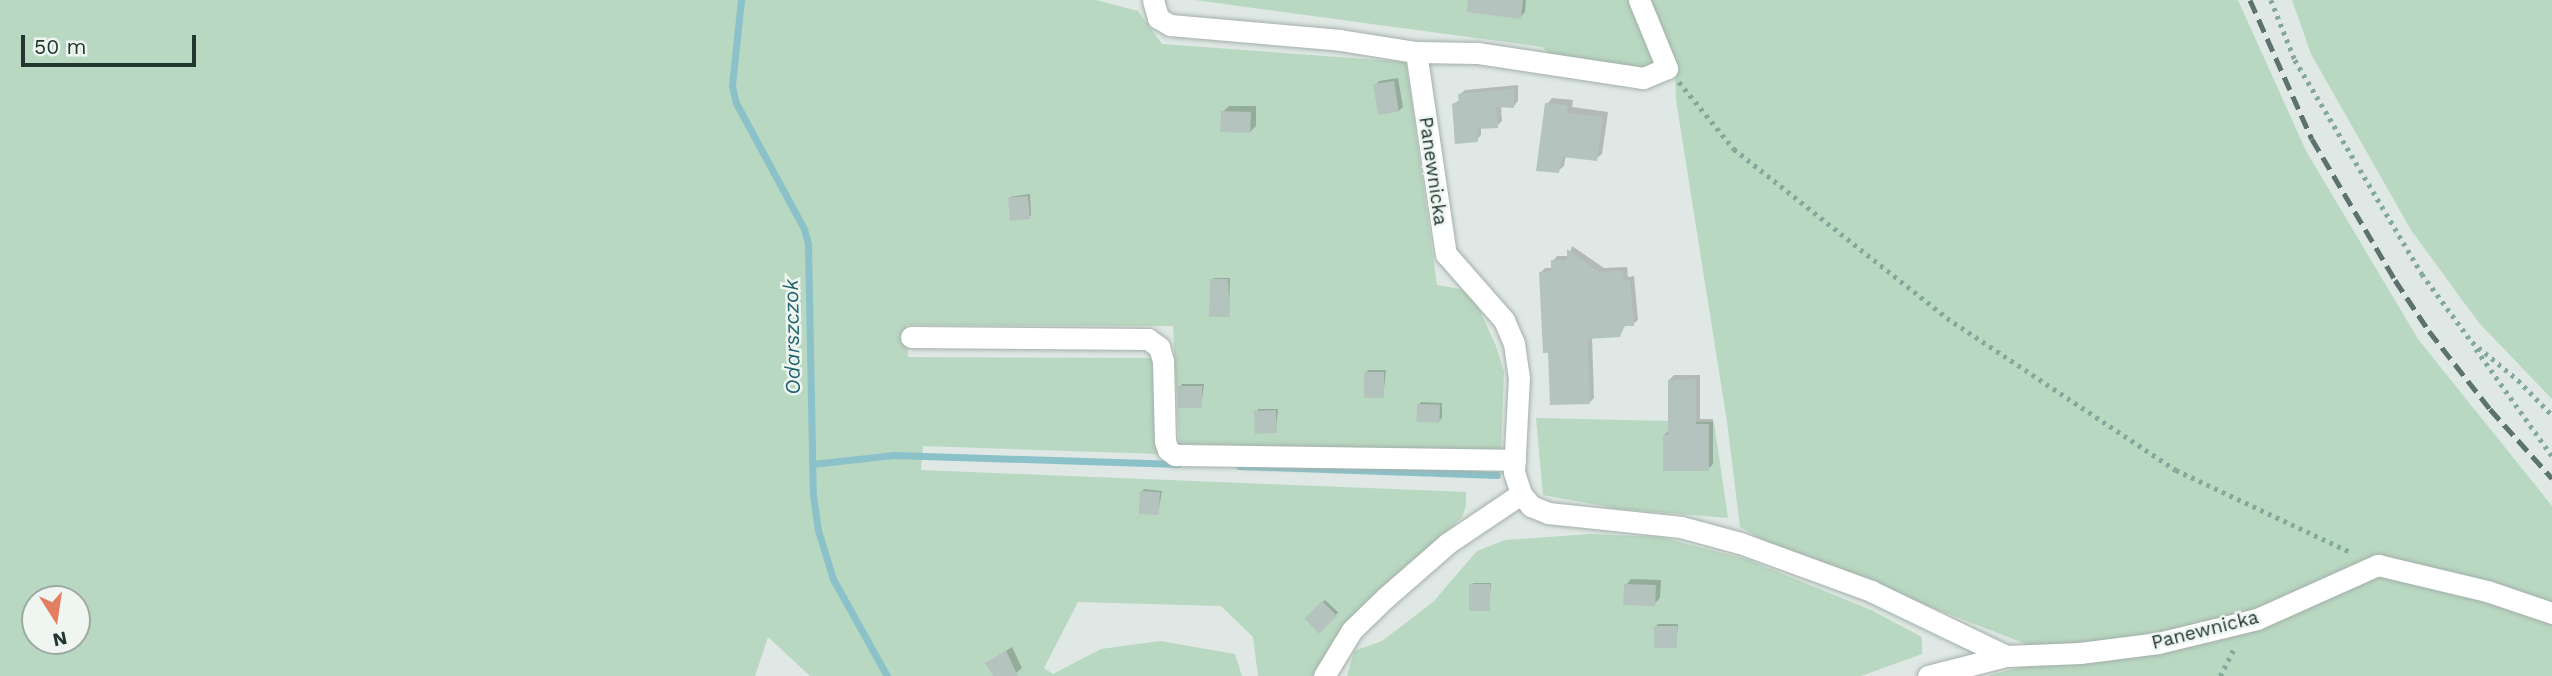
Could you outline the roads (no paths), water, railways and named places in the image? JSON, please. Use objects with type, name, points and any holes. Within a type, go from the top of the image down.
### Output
[{"type":"street","points":[[1153,0],[1158,18],[1170,25],[1340,40],[1416,52],[1478,53],[1643,78],[1667,68],[1639,0]]},
{"type":"street","name":"Panewnicka","points":[[1416,52],[1446,254],[1504,320],[1514,343],[1519,377],[1514,471],[1521,494]]},
{"type":"street","points":[[911,337],[1148,339],[1159,347],[1163,361],[1165,441],[1168,450],[1175,455],[1515,460]]},
{"type":"street","points":[[1324,676],[1352,630],[1385,598],[1448,543],[1521,494],[1531,506],[1548,513],[1681,527],[1740,543],[1871,591],[2006,656]]},
{"type":"street","name":"Panewnicka","points":[[1928,676],[2006,656],[2080,653],[2158,643],[2257,619],[2378,565],[2487,591],[2552,613]]},
{"type":"waterway","name":"Odarszczok","points":[[741,0],[732,86],[736,103],[804,229],[808,244],[813,495],[818,530],[833,579],[887,676]]},
{"type":"waterway","points":[[812,464],[893,455],[1178,464]]},
{"type":"waterway","points":[[1239,466],[1497,475]]},
{"type":"railway","points":[[2250,0],[2312,139],[2395,280],[2429,331],[2490,409],[2552,478]]}]
